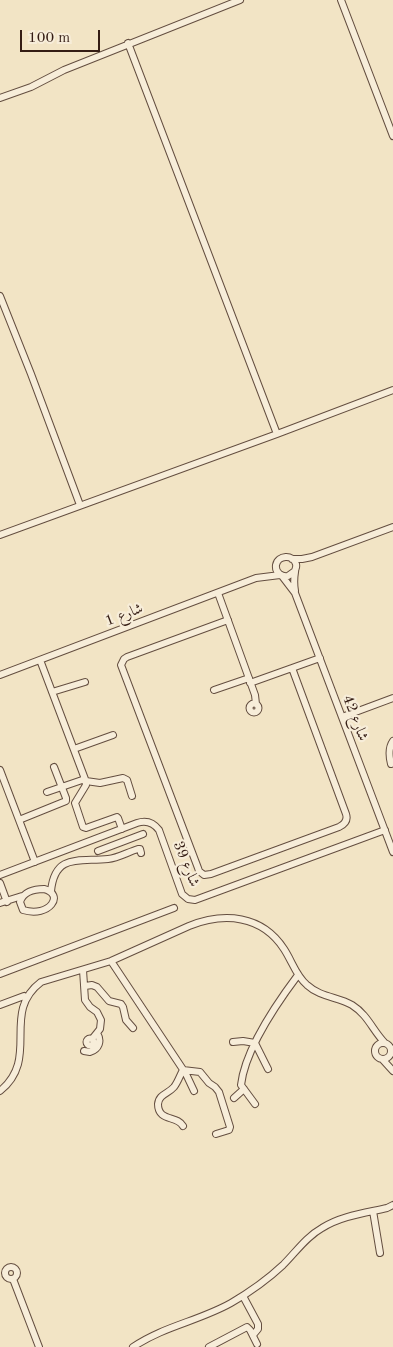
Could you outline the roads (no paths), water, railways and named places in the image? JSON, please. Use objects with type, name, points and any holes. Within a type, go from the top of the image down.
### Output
[{"type":"street","points":[[0,98],[31,87],[57,72],[128,43],[240,0]]},
{"type":"street","points":[[342,0],[393,136]]},
{"type":"street","points":[[128,43],[277,434]]},
{"type":"street","points":[[0,296],[80,505]]},
{"type":"street","points":[[0,535],[393,390]]},
{"type":"street","points":[[312,557],[288,576],[277,572],[276,564],[278,560],[286,556],[302,559],[312,557],[393,527]]},
{"type":"street","points":[[292,558],[295,562],[295,570]]},
{"type":"street","name":"شارع 1","points":[[0,675],[256,578],[276,564]]},
{"type":"street","name":"شارع 42","points":[[295,570],[296,593],[393,852]]},
{"type":"street","name":"شارع 42","points":[[281,575],[296,593]]},
{"type":"street","name":"شارع 1","points":[[256,578],[281,575]]},
{"type":"street","points":[[218,593],[256,704]]},
{"type":"street","points":[[228,620],[127,657],[121,664],[201,874],[211,874],[340,827],[346,820],[346,814],[292,668]]},
{"type":"street","points":[[214,690],[320,658]]},
{"type":"street","points":[[3,903],[16,905],[23,910],[35,912],[47,909],[54,900],[50,891],[53,876],[62,866],[76,860],[113,858],[139,851],[133,838],[117,817],[87,828],[83,827],[75,803],[86,785],[86,780],[40,660]]},
{"type":"street","points":[[52,692],[85,682]]},
{"type":"street","points":[[342,718],[393,698]]},
{"type":"street","points":[[74,749],[113,735]]},
{"type":"street","points":[[391,764],[389,754],[393,741]]},
{"type":"street","points":[[19,820],[64,802],[66,799],[54,767]]},
{"type":"street","points":[[0,770],[35,862]]},
{"type":"street","points":[[47,792],[86,780],[100,784],[125,778],[132,796]]},
{"type":"street","name":"شارع 39","points":[[0,875],[125,827],[142,822],[152,823],[161,835],[182,894],[191,900],[199,899],[385,830]]},
{"type":"street","points":[[98,851],[143,834]]},
{"type":"street","points":[[0,883],[3,903]]},
{"type":"street","points":[[3,903],[28,892],[44,889],[50,891]]},
{"type":"street","points":[[22,896],[20,902],[23,910]]},
{"type":"street","name":"شارع 39","points":[[0,974],[174,908]]},
{"type":"street","points":[[0,1091],[12,1077],[17,1065],[16,1014],[19,1004],[32,987],[41,982],[111,961],[202,921],[229,917],[253,922],[270,933],[284,949],[298,975],[307,985],[314,991],[344,1001],[360,1011],[367,1018],[376,1033],[392,1050],[389,1057],[392,1069]]},
{"type":"street","points":[[111,961],[183,1070],[194,1091]]},
{"type":"street","points":[[83,970],[85,1000],[97,1012],[101,1020],[100,1029],[92,1039],[87,1040],[85,1049],[90,1052],[100,1042],[97,1033]]},
{"type":"street","points":[[255,1104],[241,1084],[245,1067],[274,1007],[298,975]]},
{"type":"street","points":[[85,986],[92,985],[97,987],[107,999],[121,1004],[126,1020],[133,1028]]},
{"type":"street","points":[[0,1005],[24,996]]},
{"type":"street","points":[[233,1042],[255,1043]]},
{"type":"street","points":[[255,1043],[268,1068]]},
{"type":"street","points":[[386,1044],[375,1050],[376,1055],[380,1059],[389,1057]]},
{"type":"street","points":[[183,1070],[173,1089],[160,1098],[158,1106],[162,1115],[179,1121],[183,1126]]},
{"type":"street","points":[[183,1070],[200,1072],[219,1092],[230,1126],[229,1130],[216,1134]]},
{"type":"street","points":[[234,1098],[244,1089]]},
{"type":"street","points":[[133,1347],[158,1332],[216,1310],[243,1296],[271,1276],[312,1235],[322,1228],[346,1217],[393,1205]]},
{"type":"street","points":[[373,1211],[380,1253]]},
{"type":"street","points":[[13,1279],[39,1347]]},
{"type":"street","points":[[243,1296],[258,1324],[258,1329],[253,1335]]},
{"type":"street","points":[[209,1347],[245,1328],[249,1329],[257,1344]]}]
